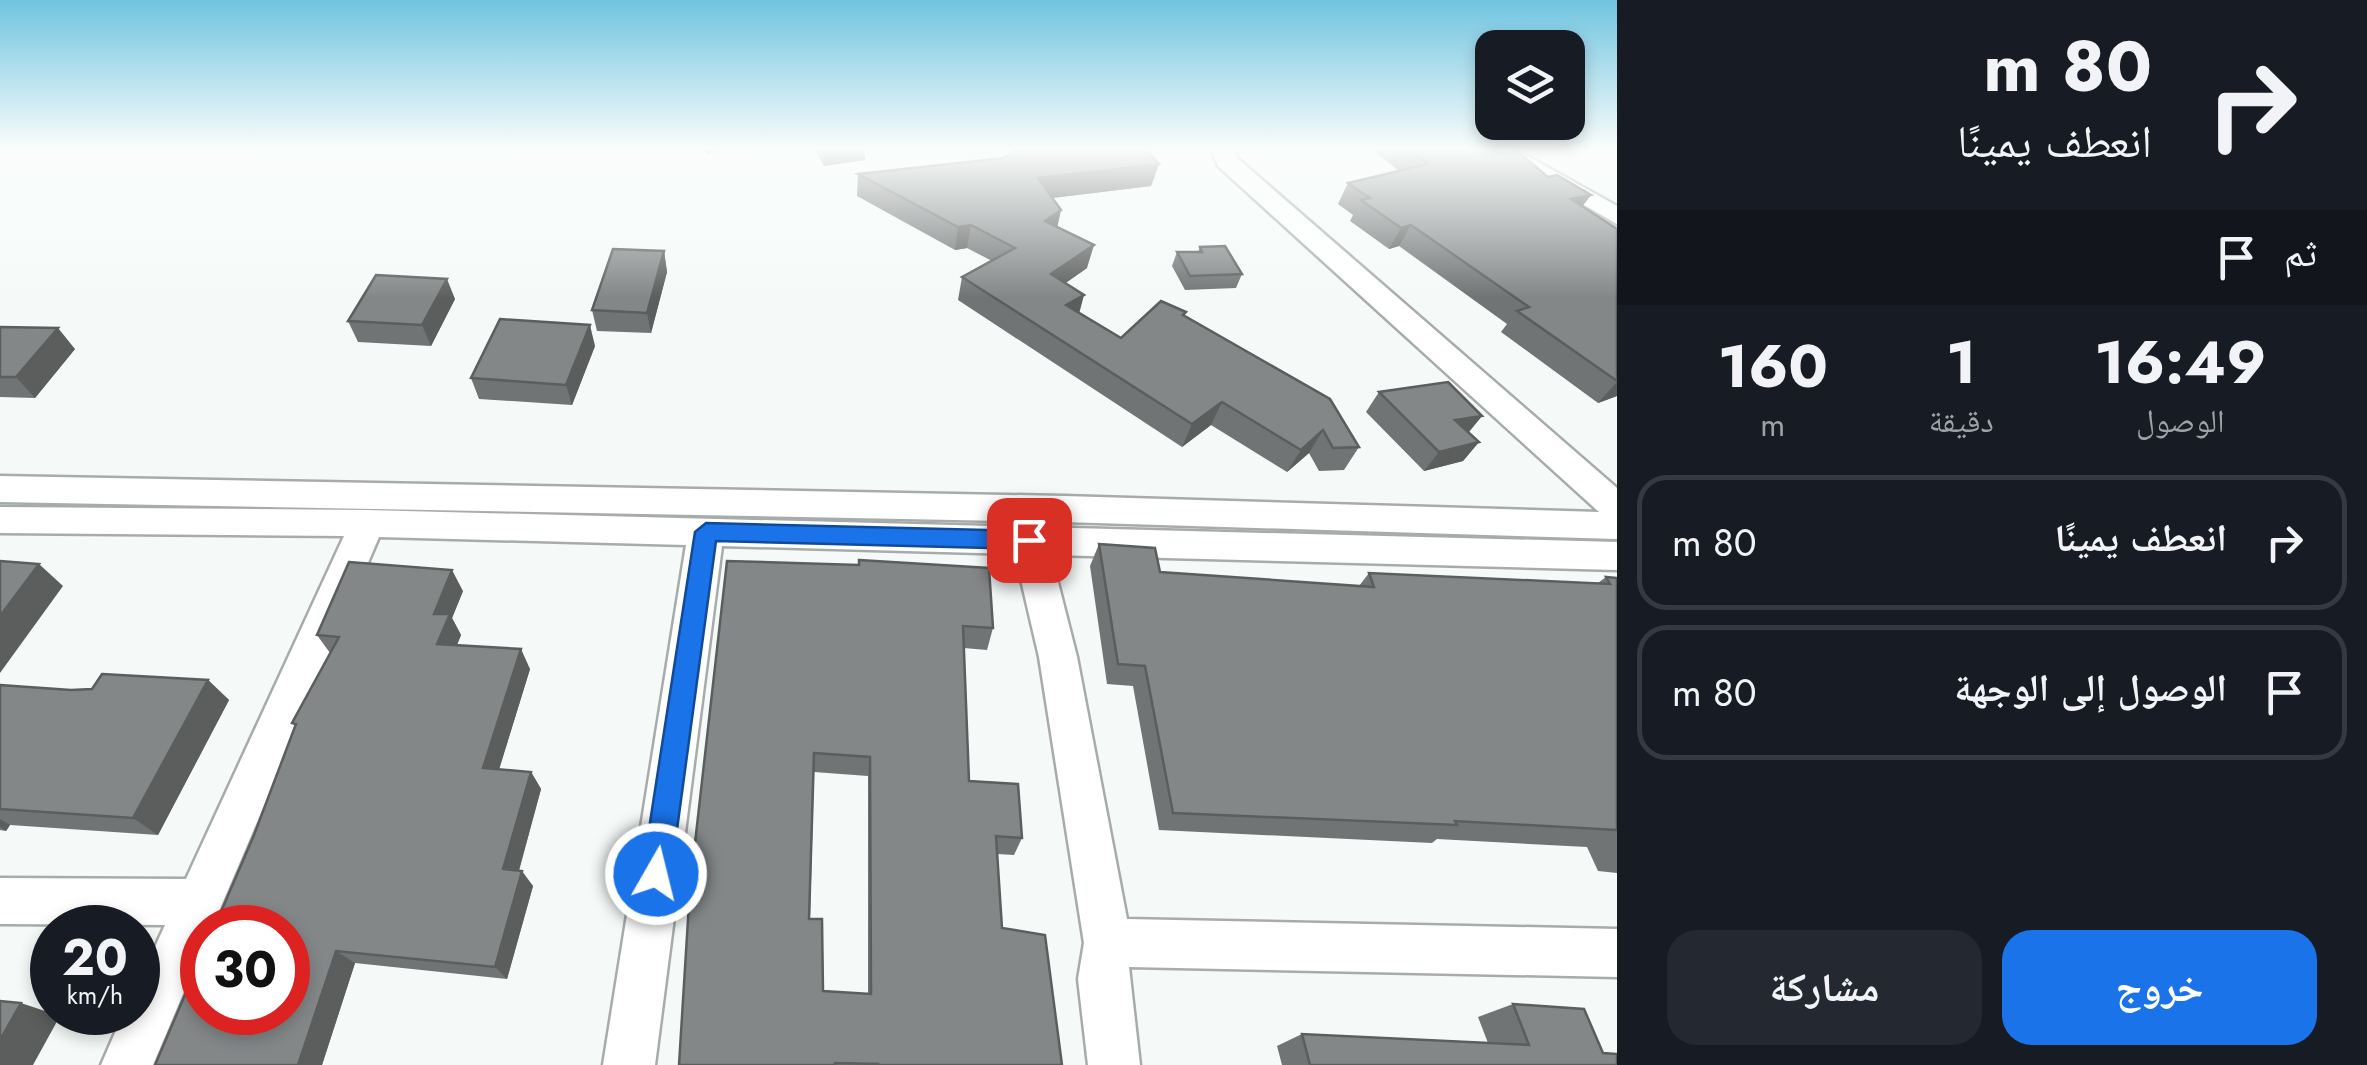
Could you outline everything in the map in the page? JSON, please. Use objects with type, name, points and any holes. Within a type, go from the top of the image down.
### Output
[{"type":"street","points":[[1268,199],[1617,508]]},
{"type":"street","points":[[1586,199],[1617,216]]},
{"type":"street","points":[[0,489],[1044,508],[1617,526]]},
{"type":"street","points":[[0,520],[368,523],[1617,556]]},
{"type":"street","points":[[127,1065],[368,523]]},
{"type":"street","points":[[629,1065],[706,532]]},
{"type":"street","points":[[1029,540],[1058,657],[1108,943],[1103,978],[1114,1065]]},
{"type":"street","points":[[0,901],[200,902]]},
{"type":"street","points":[[1108,943],[1617,953]]},
{"type":"building","points":[[905,199],[1053,199],[1061,210],[1045,221],[1094,245],[1051,274],[1084,295],[1066,305],[1121,338],[1161,301],[1186,312],[1183,315],[1330,399],[1359,447],[1333,448],[1323,430],[1301,450],[1222,402],[1192,424],[962,277],[1015,248],[971,225],[958,227]]},
{"type":"building","points":[[1572,199],[1617,229],[1617,381],[1517,311],[1529,307],[1411,225],[1401,228],[1361,200]]},
{"type":"building","points":[[1225,246],[1242,274],[1190,276],[1177,252],[1202,252],[1200,247]]},
{"type":"building","points":[[613,249],[664,251],[647,313],[592,310]]},
{"type":"building","points":[[376,275],[447,279],[422,325],[348,321]]},
{"type":"building","points":[[500,319],[590,325],[566,385],[471,378]]},
{"type":"building","points":[[0,327],[58,328],[16,377],[0,377]]},
{"type":"building","points":[[1448,382],[1482,416],[1455,420],[1479,442],[1439,452],[1379,392]]},
{"type":"building","points":[[1099,544],[1155,548],[1160,572],[1374,587],[1369,573],[1610,584],[1606,577],[1617,578],[1617,830],[1173,813],[1145,666],[1118,664]]},
{"type":"building","points":[[859,560],[989,568],[993,628],[963,626],[969,781],[1018,784],[1022,838],[996,836],[1002,928],[1045,935],[1062,1065],[679,1065],[690,887],[727,561],[859,565]],"holes":[[[814,753],[870,757],[871,994],[823,991],[822,919],[809,919]]]},
{"type":"building","points":[[0,561],[39,564],[0,616]]},
{"type":"building","points":[[349,562],[452,570],[434,614],[450,614],[437,644],[521,649],[483,768],[531,772],[503,869],[522,871],[495,967],[336,951],[310,1029],[310,905],[224,905],[296,724],[292,723],[339,637],[317,635]]},
{"type":"building","points":[[102,674],[208,680],[133,818],[0,809],[0,685],[92,689]]},
{"type":"building","points":[[0,1001],[21,1003],[0,1040]]},
{"type":"building","points":[[1513,1004],[1584,1009],[1603,1053],[1617,1054],[1617,1065],[1310,1065],[1302,1034],[1529,1045]]},
{"type":"building","points":[[180,1006],[180,1035],[308,1035],[298,1065],[155,1065]]},
{"type":"route","points":[[656,874],[706,532],[1029,540]]}]
